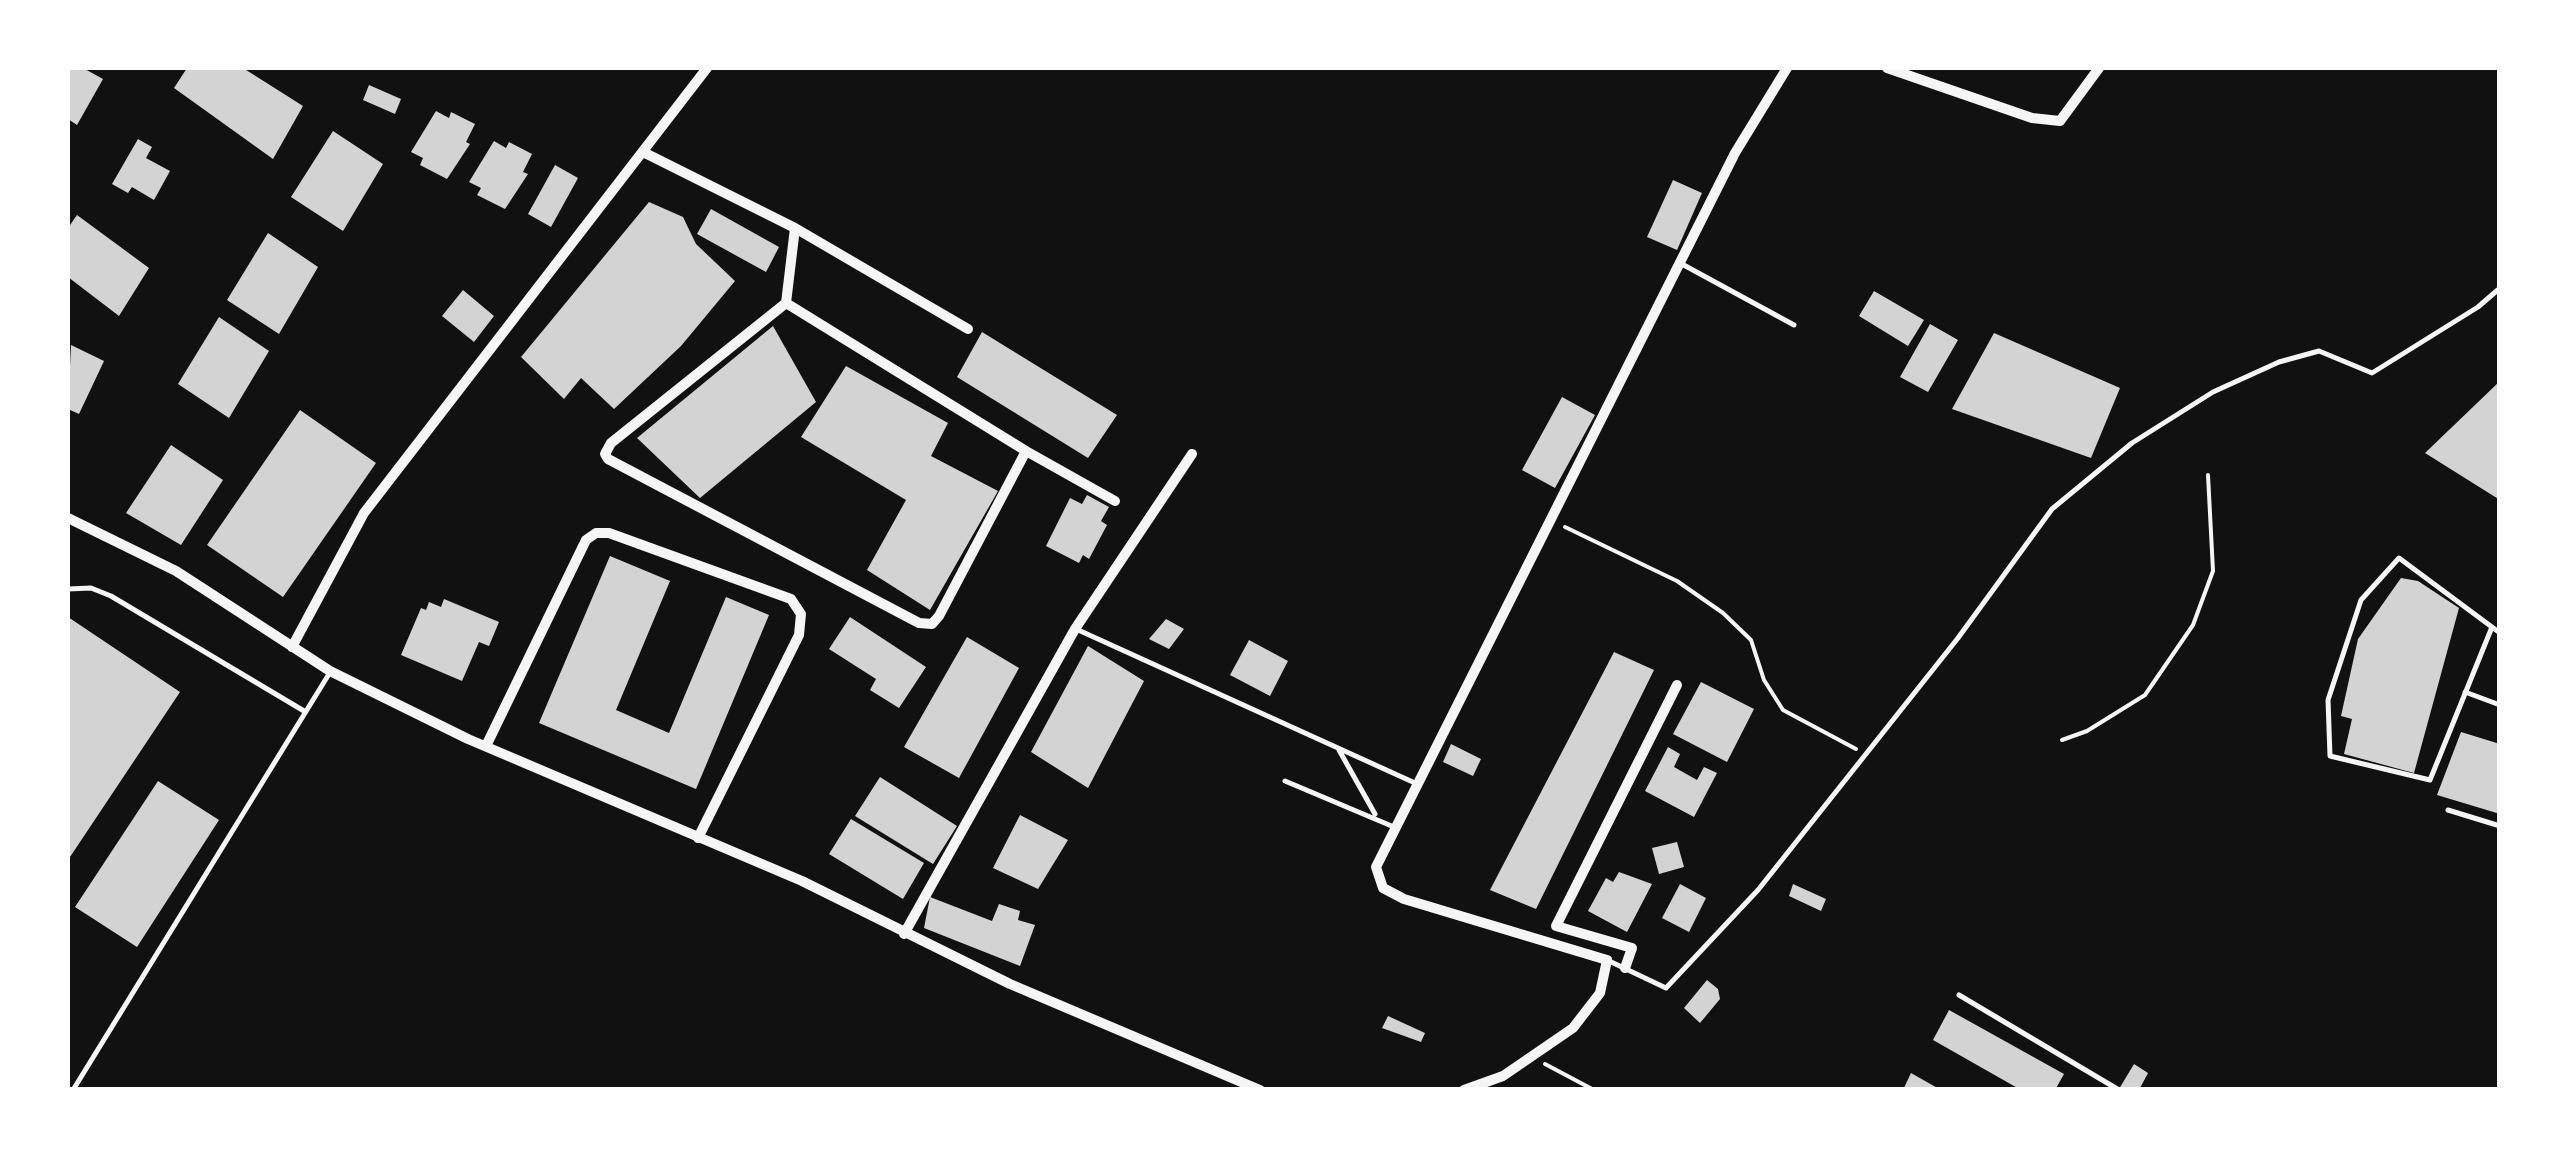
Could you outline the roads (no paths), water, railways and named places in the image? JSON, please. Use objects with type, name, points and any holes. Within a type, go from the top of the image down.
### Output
[{"type":"street","points":[[292,647],[364,513],[708,68]]},
{"type":"street","points":[[1464,1090],[1503,1076],[1573,1028],[1600,993],[1607,960],[1404,900],[1383,888],[1376,866],[1736,153],[1787,68]]},
{"type":"street","points":[[1888,68],[2032,118],[2060,121],[2099,68]]},
{"type":"street","points":[[643,152],[795,228],[968,329]]},
{"type":"street","points":[[795,228],[786,303],[611,443],[605,454],[608,459],[918,623],[932,624],[1026,450]]},
{"type":"street","points":[[786,303],[1116,501]]},
{"type":"street","points":[[904,934],[1075,629],[1192,454]]},
{"type":"street","points":[[68,518],[176,570],[330,671],[486,746],[802,882],[904,934],[1260,1090]]},
{"type":"street","points":[[486,746],[586,540],[596,533],[609,533],[791,598],[800,614],[799,634],[698,838]]},
{"type":"street","points":[[1625,968],[1632,948],[1556,926],[1678,685]]},
{"type":"lane","points":[[1680,263],[1794,324]]},
{"type":"lane","points":[[1607,960],[1666,988],[1758,890],[2052,510],[2132,443],[2213,392],[2279,362],[2319,351],[2372,374],[2478,308],[2500,288]]},
{"type":"lane","points":[[2492,627],[2430,780],[2330,756],[2328,700],[2360,600],[2399,558],[2492,627],[2500,633]]},
{"type":"lane","points":[[68,589],[90,588],[110,596],[304,711]]},
{"type":"lane","points":[[1075,629],[1415,783]]},
{"type":"lane","points":[[73,1090],[330,671]]},
{"type":"lane","points":[[2464,692],[2500,705]]},
{"type":"lane","points":[[1338,748],[1376,817]]},
{"type":"lane","points":[[1285,781],[1394,827]]},
{"type":"lane","points":[[2448,810],[2500,826]]},
{"type":"lane","points":[[1959,995],[2119,1090]]}]
